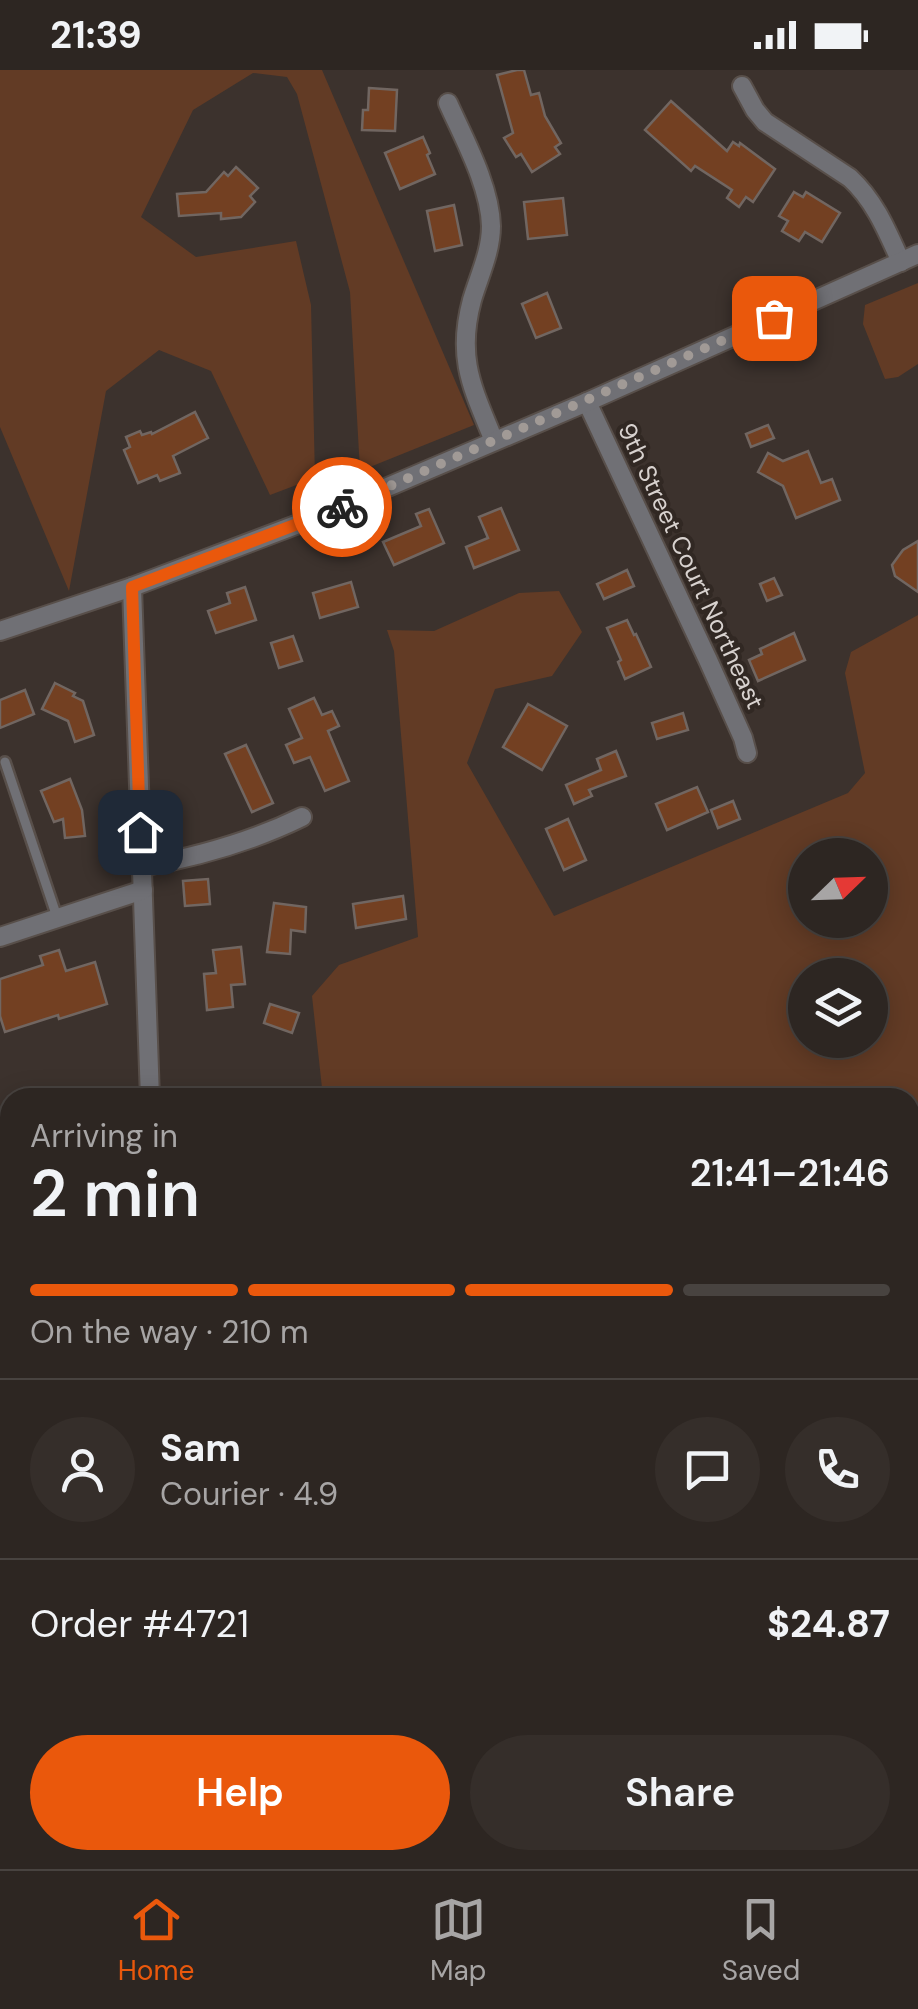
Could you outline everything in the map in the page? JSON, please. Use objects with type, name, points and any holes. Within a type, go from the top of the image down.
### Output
[{"type":"street","points":[[0,631],[132,587],[322,515],[909,258],[862,189],[765,122],[742,86]]},
{"type":"street","points":[[448,103],[489,206],[490,241],[465,340],[469,379],[494,441]]},
{"type":"street","name":"9th Street Court Northeast","points":[[587,402],[744,738],[746,753]]},
{"type":"street","points":[[132,587],[150,1088]]},
{"type":"street","points":[[142,867],[268,833],[302,816]]},
{"type":"street","points":[[0,937],[143,890]]},
{"type":"lane","points":[[4,762],[57,918]]},
{"type":"shaded area","points":[[0,70],[322,70],[474,425],[360,471],[350,292],[297,94],[287,77],[253,73],[193,110],[141,217],[196,257],[296,241],[311,305],[315,478],[270,495],[211,371],[159,350],[106,391],[69,591],[0,427]]},
{"type":"shaded area","points":[[918,283],[918,364],[898,377],[885,379],[863,324],[865,305]]},
{"type":"shaded area","points":[[559,591],[582,632],[552,676],[495,689],[467,763],[554,916],[848,793],[865,773],[845,673],[851,652],[918,615],[918,1088],[322,1088],[312,996],[339,965],[418,937],[394,651],[387,630],[434,631],[519,593]]},
{"type":"building","points":[[524,70],[531,95],[539,93],[545,116],[561,143],[555,147],[560,154],[532,172],[504,138],[513,133],[497,75]]},
{"type":"building","points":[[369,88],[397,90],[395,131],[362,130]]},
{"type":"building","points":[[671,101],[727,151],[733,142],[739,146],[740,143],[775,169],[753,202],[746,197],[739,207],[727,198],[732,190],[695,166],[691,171],[645,130]]},
{"type":"building","points":[[423,137],[435,174],[400,189],[385,153]]},
{"type":"building","points":[[236,167],[258,188],[250,196],[255,202],[241,217],[221,219],[221,213],[179,216],[177,194],[206,192],[224,172],[228,176]]},
{"type":"building","points":[[794,192],[803,197],[806,192],[840,213],[822,242],[805,232],[799,241],[782,231],[788,221],[779,216]]},
{"type":"building","points":[[563,198],[567,235],[528,239],[524,202]]},
{"type":"building","points":[[454,205],[462,245],[435,251],[427,211]]},
{"type":"building","points":[[547,293],[561,328],[536,338],[522,304]]},
{"type":"building","points":[[195,412],[208,438],[173,456],[180,473],[160,481],[157,475],[138,483],[124,450],[130,447],[126,437],[140,431],[142,435],[152,434]]},
{"type":"building","points":[[768,425],[774,438],[751,447],[746,434]]},
{"type":"building","points":[[808,451],[821,483],[832,479],[840,500],[796,518],[783,486],[758,472],[768,453],[783,461]]},
{"type":"building","points":[[501,508],[519,550],[474,568],[466,547],[488,538],[479,517]]},
{"type":"building","points":[[429,509],[444,543],[394,565],[383,542],[421,526],[416,514]]},
{"type":"building","points":[[918,541],[918,592],[895,576],[892,565],[903,550]]},
{"type":"building","points":[[627,570],[634,586],[604,599],[597,584]]},
{"type":"building","points":[[774,578],[782,595],[767,601],[760,584]]},
{"type":"building","points":[[351,582],[358,607],[320,618],[313,593]]},
{"type":"building","points":[[245,587],[256,620],[216,633],[208,611],[230,603],[227,593]]},
{"type":"building","points":[[627,620],[651,667],[625,679],[607,628]]},
{"type":"building","points":[[794,633],[805,660],[758,681],[749,660],[762,654],[760,649]]},
{"type":"building","points":[[293,636],[302,661],[279,668],[271,643]]},
{"type":"building","points":[[55,683],[83,701],[94,735],[75,742],[68,721],[42,709]]},
{"type":"building","points":[[25,690],[34,714],[0,728],[0,700]]},
{"type":"building","points":[[314,698],[322,715],[332,711],[339,726],[328,731],[349,781],[325,791],[310,757],[294,763],[286,745],[302,738],[289,709]]},
{"type":"building","points":[[528,704],[567,726],[542,770],[503,747]]},
{"type":"building","points":[[683,713],[688,730],[657,739],[652,723]]},
{"type":"building","points":[[246,745],[273,803],[252,812],[225,754]]},
{"type":"building","points":[[616,751],[626,776],[589,790],[592,796],[574,804],[566,785],[601,770],[597,759]]},
{"type":"building","points":[[70,779],[82,810],[85,836],[65,838],[63,819],[54,822],[41,791]]},
{"type":"building","points":[[697,787],[708,812],[667,830],[656,804]]},
{"type":"building","points":[[733,801],[740,819],[718,828],[711,810]]},
{"type":"building","points":[[568,819],[586,860],[564,870],[546,829]]},
{"type":"building","points":[[208,879],[210,904],[185,906],[183,881]]},
{"type":"building","points":[[403,896],[406,919],[356,928],[353,904]]},
{"type":"building","points":[[274,903],[306,907],[305,932],[291,930],[290,954],[267,952]]},
{"type":"building","points":[[241,947],[245,984],[231,985],[233,1007],[207,1010],[204,974],[216,973],[213,950]]},
{"type":"building","points":[[59,950],[66,971],[95,962],[107,1004],[5,1032],[0,1016],[0,979],[43,965],[40,956]]},
{"type":"building","points":[[270,1004],[299,1013],[292,1033],[264,1023]]},
{"type":"way so far","points":[[342,507],[774,318]]},
{"type":"route","points":[[140,832],[132,587],[342,507]]}]
